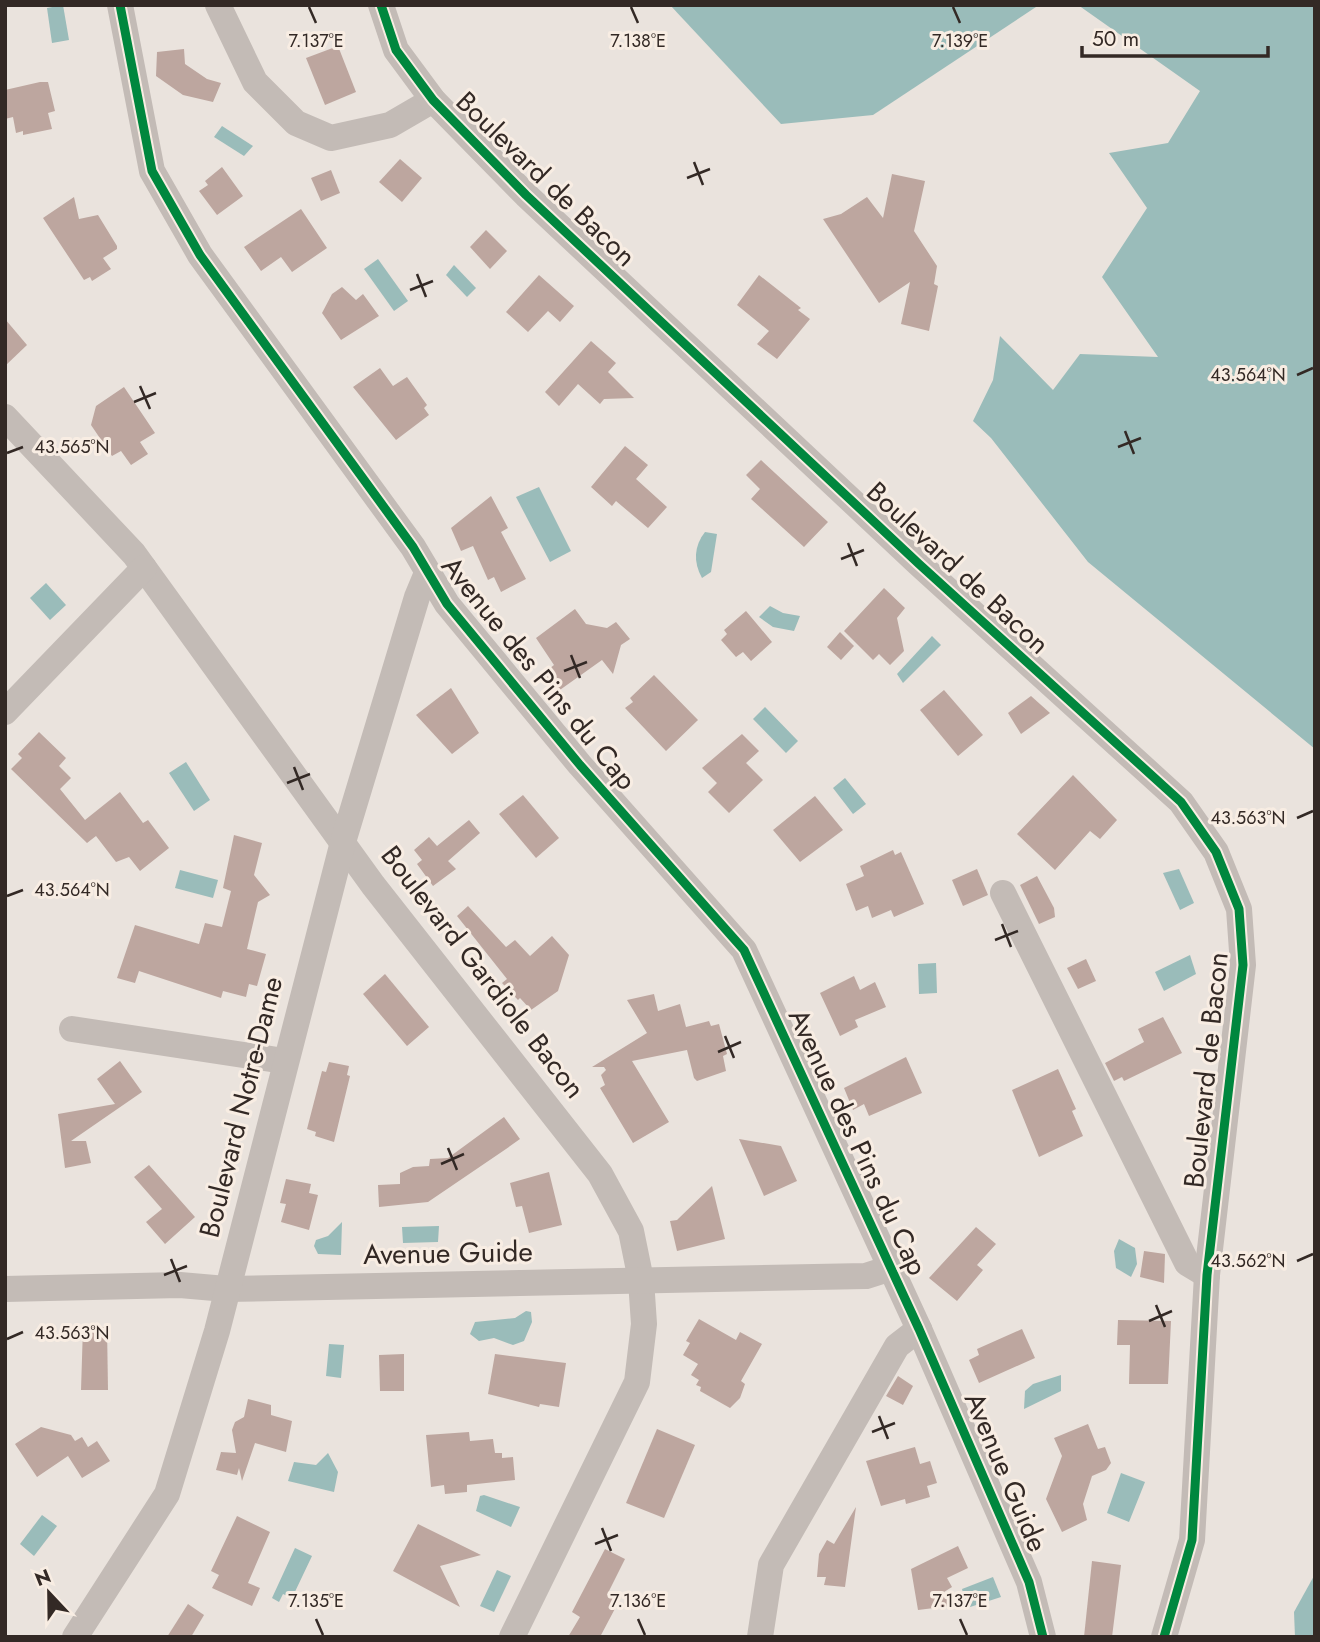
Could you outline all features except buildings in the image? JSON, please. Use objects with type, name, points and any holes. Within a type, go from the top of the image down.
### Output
[{"type":"street","name":"Avenue des Pins du Cap","points":[[120,5],[135,96],[152,171],[200,255],[404,536],[447,604],[580,765],[744,950],[919,1329]]},
{"type":"street","points":[[218,5],[256,82],[296,123],[331,138],[390,125],[433,100]]},
{"type":"street","name":"Boulevard de Bacon","points":[[380,5],[396,50],[433,100],[526,195],[919,564],[1181,802],[1216,852],[1239,909],[1243,964],[1207,1275],[1192,1540],[1164,1637]]},
{"type":"street","name":"Boulevard Gardiole Bacon","points":[[5,417],[144,568],[373,885],[600,1174],[631,1231],[641,1280],[644,1324],[637,1382],[512,1637]]},
{"type":"street","points":[[5,712],[144,568]]},
{"type":"street","name":"Boulevard Notre-Dame","points":[[75,1637],[167,1494],[217,1331],[284,1061],[343,842],[417,597],[428,573]]},
{"type":"street","points":[[1003,893],[1187,1263],[1207,1275]]},
{"type":"street","points":[[72,1030],[284,1061]]},
{"type":"street","name":"Avenue Guide","points":[[5,1289],[180,1285],[226,1289],[866,1276],[891,1268]]},
{"type":"street","points":[[760,1637],[771,1565],[897,1346],[919,1329]]},
{"type":"street","name":"Avenue Guide","points":[[919,1329],[1029,1582],[1043,1637]]},
{"type":"water","points":[[63,5],[69,40],[52,43],[47,8]]},
{"type":"water","points":[[670,5],[1039,5],[873,115],[781,124]]},
{"type":"water","points":[[1078,5],[1315,5],[1315,749],[1088,562],[991,438],[973,421],[993,380],[1000,336],[1053,390],[1080,354],[1158,357],[1102,277],[1147,208],[1109,153],[1168,143],[1200,91]]},
{"type":"water","points":[[222,126],[253,146],[244,156],[214,137]]},
{"type":"water","points":[[378,259],[408,301],[394,311],[364,269]]},
{"type":"water","points":[[454,265],[476,288],[467,297],[446,275]]},
{"type":"water","points":[[539,487],[571,551],[550,562],[516,497]]},
{"type":"water","points":[[705,532],[717,534],[711,572],[702,578],[696,554]]},
{"type":"water","points":[[46,583],[66,605],[50,620],[30,598]]},
{"type":"water","points":[[770,606],[783,613],[800,616],[794,631],[773,627],[759,617]]},
{"type":"water","points":[[932,636],[941,645],[903,683],[897,674]]},
{"type":"water","points":[[765,707],[798,741],[786,753],[753,719]]},
{"type":"water","points":[[186,762],[210,800],[194,811],[169,773]]},
{"type":"water","points":[[845,778],[866,804],[853,814],[833,788]]},
{"type":"water","points":[[1179,869],[1194,903],[1180,910],[1163,873]]},
{"type":"water","points":[[180,870],[218,880],[213,898],[175,888]]},
{"type":"water","points":[[1190,955],[1196,974],[1164,991],[1155,972]]},
{"type":"water","points":[[936,963],[937,993],[919,994],[918,964]]},
{"type":"water","points":[[342,1222],[341,1255],[318,1254],[314,1246],[316,1240],[328,1236]]},
{"type":"water","points":[[439,1226],[438,1242],[403,1243],[402,1227]]},
{"type":"water","points":[[1119,1239],[1135,1248],[1137,1264],[1131,1277],[1116,1268],[1114,1251]]},
{"type":"water","points":[[526,1311],[531,1312],[532,1322],[524,1341],[513,1345],[494,1338],[479,1341],[470,1334],[475,1322],[515,1318]]},
{"type":"water","points":[[329,1344],[344,1345],[341,1378],[326,1376]]},
{"type":"water","points":[[1061,1375],[1061,1391],[1024,1409],[1025,1391],[1033,1384]]},
{"type":"water","points":[[328,1453],[338,1472],[334,1492],[288,1481],[294,1462],[316,1465]]},
{"type":"water","points":[[1121,1473],[1145,1482],[1129,1522],[1107,1513]]},
{"type":"water","points":[[480,1496],[520,1507],[511,1527],[476,1511]]},
{"type":"water","points":[[42,1515],[57,1526],[34,1556],[20,1544]]},
{"type":"water","points":[[295,1548],[312,1556],[292,1598],[283,1594],[279,1602],[272,1598]]},
{"type":"water","points":[[497,1570],[511,1576],[494,1612],[480,1606]]},
{"type":"water","points":[[1315,1574],[1315,1637],[1295,1637],[1294,1612]]},
{"type":"water","points":[[993,1577],[1001,1597],[967,1608],[962,1589]]},
{"type":"cycle path","points":[[120,5],[152,171],[200,255],[413,547],[447,604],[580,765],[744,950],[919,1329],[1029,1582],[1043,1637]]},
{"type":"cycle path","points":[[381,5],[396,50],[433,100],[526,195],[919,564],[1181,802],[1216,852],[1239,909],[1243,965],[1207,1275],[1192,1540],[1164,1637]]}]
